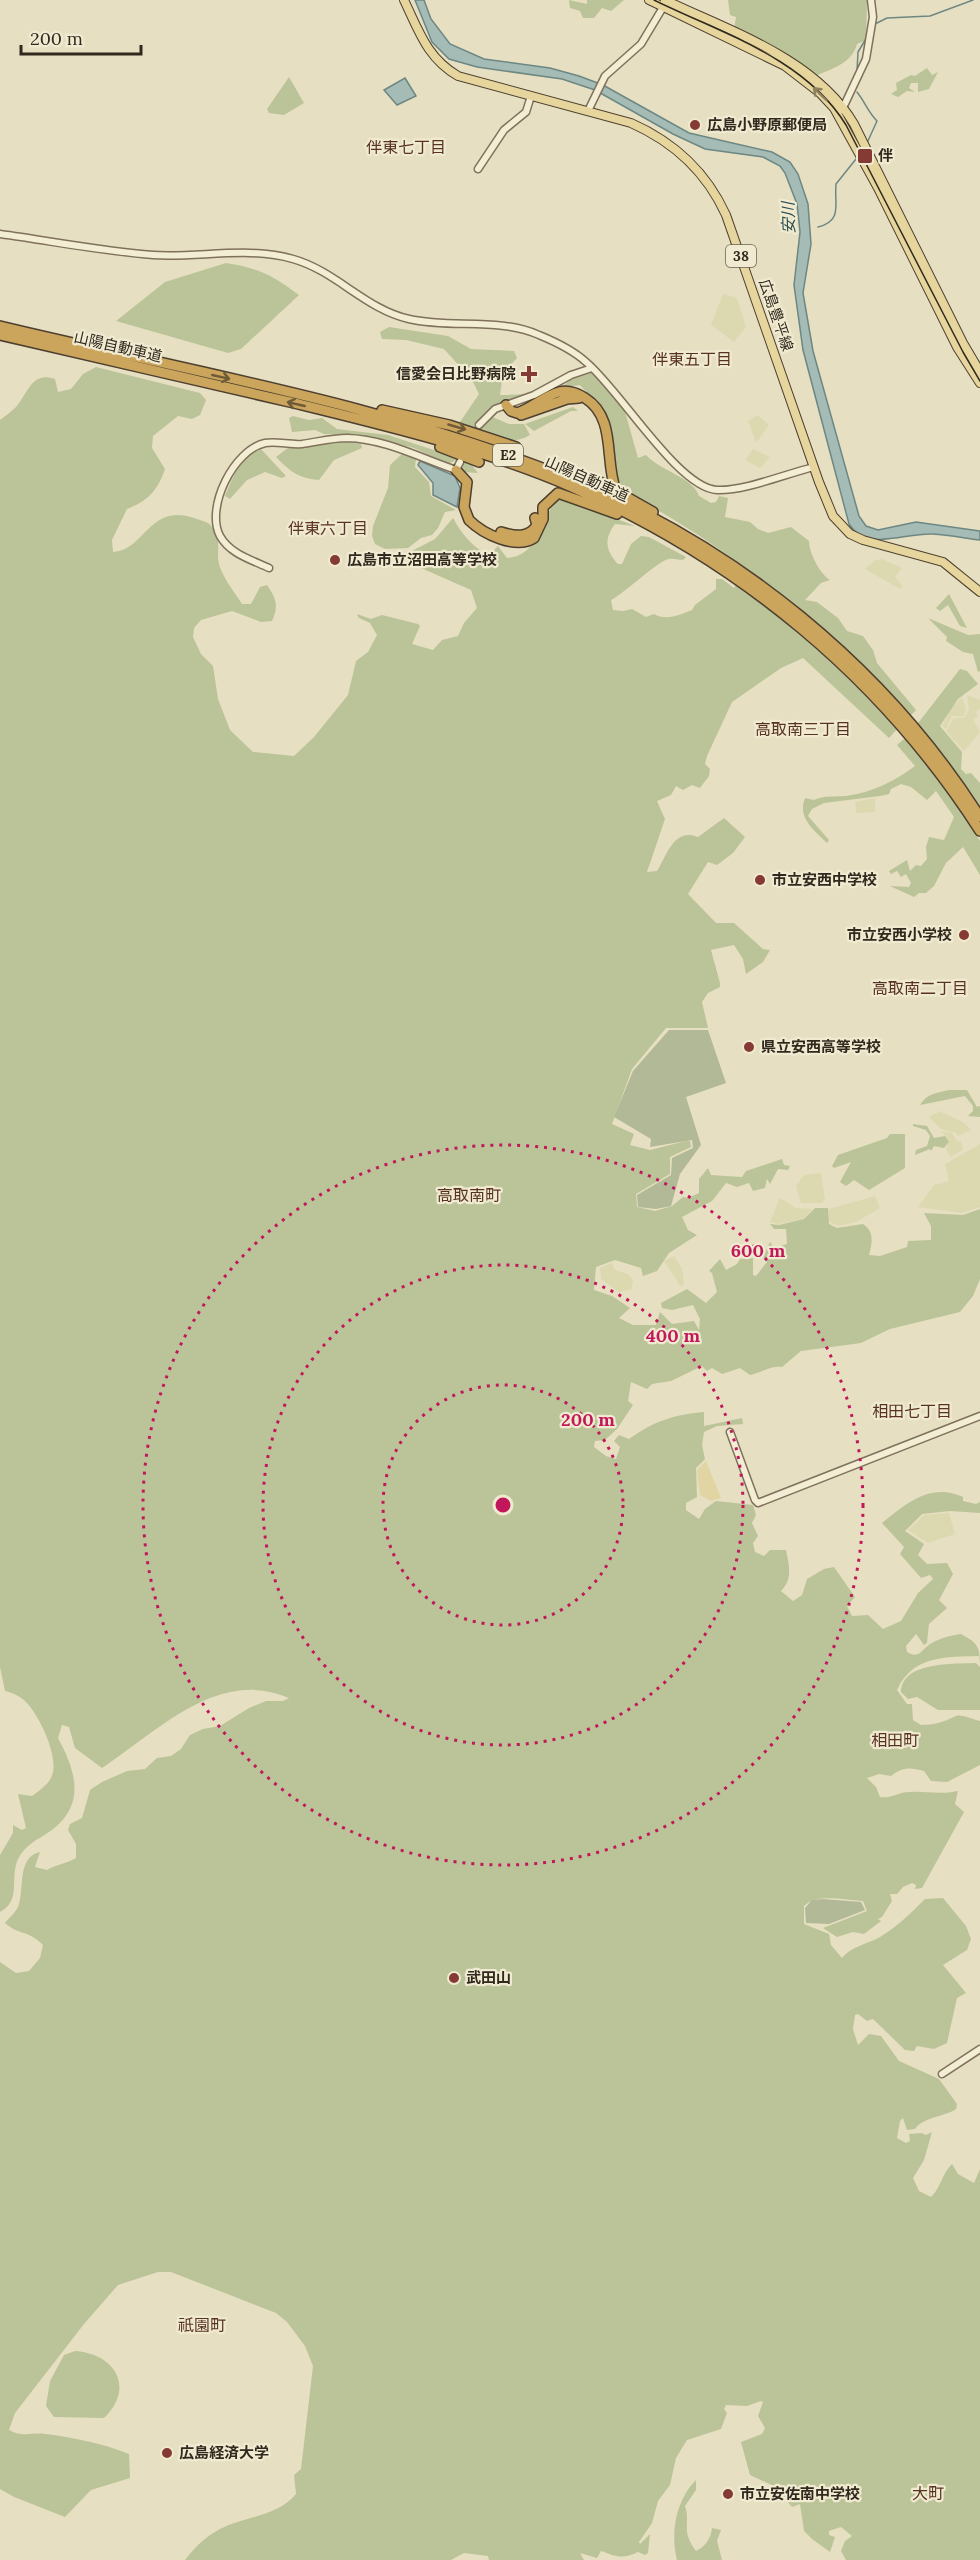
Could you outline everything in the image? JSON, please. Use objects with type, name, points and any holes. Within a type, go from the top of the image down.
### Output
[{"type":"highway","name":"山陽自動車道","points":[[0,326],[297,394],[434,432],[534,465],[619,501],[778,599],[862,672],[920,735],[980,817]]},
{"type":"highway","name":"山陽自動車道","points":[[0,335],[352,417],[476,452],[560,483],[705,552],[774,605],[857,677],[935,766],[980,831]]},
{"type":"highway","points":[[297,394],[449,425],[516,447]]},
{"type":"highway","points":[[506,405],[511,413],[521,415],[570,398],[581,398],[588,402],[600,415],[604,427],[612,480],[608,487],[674,525],[705,552]]},
{"type":"highway","points":[[352,417],[479,462]]},
{"type":"highway","points":[[458,466],[467,482],[464,507],[469,520],[510,542],[523,543],[534,538],[543,519],[543,507],[553,495],[560,493],[625,517],[705,552]]},
{"type":"highway","points":[[458,466],[468,480],[466,510],[475,523],[519,536],[535,529],[538,523],[535,518]]},
{"type":"main road","name":"広島豊平線","points":[[404,0],[432,57],[442,67],[458,76],[631,123],[657,135],[690,162],[711,187],[726,215],[827,505],[845,530],[863,540],[943,562],[980,592]]},
{"type":"main road","points":[[649,0],[665,2],[803,68],[824,85],[844,106],[963,343],[980,372]]},
{"type":"main road","points":[[665,2],[798,74],[820,93],[840,117],[957,347],[980,383]]},
{"type":"street","points":[[840,117],[856,85],[868,53],[873,17],[871,0]]},
{"type":"street","points":[[588,111],[602,81],[610,70],[641,45],[665,2]]},
{"type":"street","points":[[478,169],[504,130],[526,112],[531,96]]},
{"type":"street","points":[[0,234],[155,255],[265,254],[293,259],[322,271],[369,302],[407,318],[451,324],[503,325],[528,330],[563,347],[592,368],[630,409],[676,468],[702,486],[716,490],[730,489],[814,467]]},
{"type":"street","points":[[479,425],[489,412],[544,391],[571,375],[592,368]]},
{"type":"street","points":[[269,568],[231,549],[220,536],[216,523],[218,504],[234,465],[254,447],[268,443],[292,444],[332,439],[361,439],[458,466]]},
{"type":"street","points":[[730,1432],[758,1503],[980,1416]]},
{"type":"street","points":[[942,2074],[980,2049]]},
{"type":"shaded area","points":[[723,294],[737,298],[746,327],[734,342],[711,325]]},
{"type":"shaded area","points":[[758,415],[769,425],[756,443],[748,421]]},
{"type":"shaded area","points":[[753,449],[770,457],[760,468],[745,460]]},
{"type":"shaded area","points":[[882,559],[902,568],[895,577],[903,587],[900,589],[865,569],[875,560]]},
{"type":"shaded area","points":[[967,695],[980,700],[980,709],[976,712],[978,716],[973,720],[980,732],[964,751],[946,731],[953,719],[965,717],[969,709]]},
{"type":"shaded area","points":[[962,697],[966,709],[964,716],[952,716],[946,729],[942,726],[952,707]]},
{"type":"shaded area","points":[[875,798],[875,812],[856,813],[855,802]]},
{"type":"shaded area","points":[[939,1111],[963,1122],[971,1130],[958,1136],[956,1133],[941,1129],[929,1117]]},
{"type":"shaded area","points":[[942,1131],[952,1133],[957,1141],[961,1141],[963,1150],[950,1157],[946,1148],[949,1142]]},
{"type":"shaded area","points":[[980,1144],[980,1207],[962,1213],[918,1207],[934,1185],[949,1181],[945,1164]]},
{"type":"shaded area","points":[[821,1173],[825,1199],[822,1203],[801,1203],[796,1186],[804,1175]]},
{"type":"shaded area","points":[[875,1196],[880,1208],[856,1222],[839,1226],[831,1223],[828,1218],[829,1209]]},
{"type":"shaded area","points":[[780,1198],[796,1208],[812,1209],[804,1219],[778,1224],[770,1222]]},
{"type":"shaded area","points":[[674,1256],[682,1268],[684,1284],[681,1287],[664,1261]]},
{"type":"shaded area","points":[[612,1263],[615,1270],[628,1274],[633,1280],[632,1289],[619,1292],[601,1279],[600,1268]]},
{"type":"shaded area","points":[[949,1513],[955,1534],[928,1543],[908,1530],[924,1515]]},
{"type":"green space","points":[[569,0],[587,4],[587,0],[624,0],[611,11],[602,8],[594,18],[583,18],[580,11],[570,8]]},
{"type":"green space","points":[[728,0],[867,0],[866,40],[857,44],[846,61],[815,76],[734,30],[736,17],[730,15]]},
{"type":"green space","points":[[927,68],[932,75],[938,72],[929,89],[918,92],[918,83],[911,83],[909,88],[915,92],[907,91],[898,97],[891,94],[897,90],[896,83],[911,75],[915,76]]},
{"type":"green space","points":[[289,77],[304,103],[284,115],[269,113],[267,109]]},
{"type":"green space","points":[[226,263],[248,267],[265,274],[299,295],[241,349],[228,353],[116,321],[165,282]]},
{"type":"green space","points":[[389,327],[448,336],[471,349],[514,351],[517,358],[503,373],[500,395],[535,394],[491,410],[479,421],[483,423],[490,416],[509,424],[524,424],[530,435],[521,439],[503,440],[458,425],[479,394],[472,380],[444,349],[406,340],[382,339],[380,332]]},
{"type":"green space","points":[[96,367],[200,393],[206,400],[200,415],[192,419],[178,416],[153,436],[152,448],[165,469],[151,494],[127,509],[112,540],[113,552],[133,543],[158,521],[168,516],[181,515],[204,521],[213,528],[218,539],[218,559],[221,571],[242,604],[251,604],[260,587],[267,585],[276,602],[272,621],[261,622],[232,611],[201,620],[194,628],[193,637],[201,654],[213,666],[218,699],[230,730],[253,752],[294,756],[314,737],[348,695],[356,661],[368,652],[377,635],[370,623],[359,618],[357,614],[371,619],[382,615],[418,624],[420,626],[412,644],[433,650],[442,640],[458,636],[464,623],[477,608],[471,590],[412,564],[408,553],[435,539],[453,518],[468,540],[483,552],[489,555],[498,546],[507,558],[517,556],[525,551],[538,536],[556,498],[562,498],[635,526],[615,524],[609,535],[608,549],[618,564],[622,564],[631,544],[641,536],[649,537],[686,557],[683,560],[669,559],[658,565],[611,600],[613,610],[632,609],[646,617],[654,614],[663,617],[683,614],[692,610],[716,589],[716,579],[722,579],[734,588],[737,584],[820,653],[897,729],[889,738],[803,658],[781,668],[732,702],[707,756],[705,764],[710,769],[709,776],[700,788],[692,785],[683,790],[676,786],[671,795],[657,801],[665,819],[647,872],[657,871],[677,839],[690,835],[698,837],[724,818],[745,837],[733,853],[717,865],[708,862],[688,894],[716,923],[734,923],[763,949],[770,950],[763,962],[746,974],[743,959],[734,945],[711,950],[720,987],[708,993],[702,1002],[708,1028],[666,1028],[632,1069],[612,1124],[634,1134],[630,1145],[650,1150],[690,1141],[691,1147],[670,1157],[670,1174],[636,1194],[637,1207],[655,1211],[672,1206],[683,1197],[688,1198],[699,1193],[699,1179],[708,1168],[711,1175],[742,1177],[746,1171],[782,1159],[784,1165],[790,1166],[788,1170],[778,1169],[770,1184],[767,1179],[765,1188],[753,1191],[749,1183],[737,1187],[726,1183],[712,1201],[682,1217],[688,1230],[697,1235],[669,1253],[657,1271],[643,1276],[641,1268],[615,1260],[596,1267],[594,1290],[612,1296],[630,1308],[619,1318],[633,1325],[656,1325],[660,1312],[672,1324],[694,1321],[699,1330],[700,1319],[693,1305],[672,1310],[662,1308],[661,1303],[687,1289],[706,1303],[717,1292],[712,1273],[709,1271],[720,1259],[726,1270],[737,1264],[740,1259],[753,1258],[753,1275],[756,1276],[767,1262],[763,1257],[770,1242],[774,1248],[787,1244],[786,1229],[774,1229],[770,1224],[779,1225],[804,1219],[815,1208],[828,1208],[829,1224],[837,1228],[863,1224],[867,1227],[872,1238],[869,1255],[880,1256],[907,1247],[908,1241],[931,1240],[931,1226],[924,1213],[963,1215],[980,1209],[980,1279],[973,1296],[960,1312],[890,1329],[861,1343],[801,1351],[782,1367],[770,1368],[750,1375],[740,1368],[722,1374],[712,1368],[707,1371],[702,1366],[671,1381],[652,1384],[647,1389],[631,1382],[628,1401],[633,1405],[617,1429],[605,1440],[595,1441],[594,1447],[606,1456],[616,1459],[620,1447],[614,1441],[619,1435],[629,1439],[664,1420],[704,1412],[704,1426],[742,1418],[743,1424],[717,1426],[704,1432],[702,1445],[705,1459],[696,1468],[697,1497],[686,1503],[686,1510],[699,1519],[705,1509],[716,1501],[753,1505],[756,1515],[752,1523],[758,1536],[753,1543],[755,1552],[764,1556],[770,1550],[786,1550],[789,1577],[781,1591],[793,1601],[802,1595],[807,1579],[824,1569],[834,1567],[855,1597],[847,1606],[852,1616],[868,1615],[883,1629],[901,1621],[918,1593],[933,1579],[930,1575],[921,1578],[900,1554],[904,1547],[882,1523],[909,1502],[929,1494],[951,1493],[963,1497],[963,1501],[976,1504],[980,1502],[980,1513],[950,1511],[922,1514],[905,1531],[924,1544],[918,1555],[927,1564],[947,1563],[953,1574],[939,1600],[947,1608],[929,1624],[927,1643],[924,1645],[916,1634],[906,1646],[907,1652],[918,1654],[935,1641],[961,1634],[977,1646],[979,1654],[980,1665],[979,1656],[932,1660],[912,1670],[897,1690],[907,1704],[912,1704],[913,1720],[921,1725],[939,1723],[956,1716],[965,1716],[980,1721],[980,1765],[947,1782],[931,1781],[924,1771],[910,1768],[891,1776],[879,1774],[867,1778],[876,1787],[880,1797],[905,1792],[958,1791],[955,1804],[964,1812],[922,1888],[915,1889],[916,1885],[912,1883],[903,1887],[897,1894],[890,1894],[892,1901],[882,1917],[878,1919],[881,1921],[864,1934],[853,1932],[837,1937],[823,1928],[867,1911],[863,1901],[824,1898],[810,1902],[804,1906],[804,1924],[829,1934],[831,1945],[842,1958],[855,1948],[892,1929],[925,1899],[943,1898],[966,1926],[971,1939],[967,1950],[943,1965],[966,1993],[957,1998],[947,2043],[934,2049],[917,2046],[914,2051],[905,2050],[873,2019],[867,2021],[858,2014],[855,2015],[853,2029],[858,2045],[869,2034],[881,2036],[899,2061],[939,2079],[957,2104],[956,2109],[951,2112],[923,2122],[915,2129],[907,2130],[903,2118],[900,2121],[897,2138],[906,2143],[910,2141],[909,2134],[926,2135],[932,2132],[924,2160],[913,2178],[919,2191],[931,2197],[952,2164],[958,2174],[974,2183],[980,2169],[980,2560],[846,2560],[841,2551],[845,2541],[852,2536],[841,2527],[829,2531],[829,2535],[835,2537],[830,2552],[812,2539],[804,2531],[800,2504],[792,2507],[774,2486],[750,2475],[741,2442],[762,2434],[765,2428],[758,2416],[763,2402],[761,2401],[747,2406],[726,2405],[724,2409],[727,2413],[721,2429],[687,2440],[676,2458],[670,2485],[658,2501],[652,2523],[639,2542],[640,2544],[650,2534],[648,2553],[645,2555],[638,2552],[619,2556],[601,2551],[597,2558],[580,2553],[584,2560],[489,2560],[488,2556],[464,2553],[451,2560],[185,2560],[215,2532],[270,2512],[288,2502],[296,2494],[294,2475],[301,2469],[313,2366],[305,2346],[287,2322],[276,2313],[171,2272],[158,2272],[118,2285],[84,2324],[15,2413],[9,2430],[19,2434],[46,2434],[78,2439],[129,2454],[130,2478],[91,2490],[65,2517],[14,2497],[0,2489],[0,1962],[16,1973],[29,1971],[40,1958],[43,1945],[5,1923],[18,1907],[24,1867],[32,1855],[40,1852],[35,1867],[47,1870],[76,1858],[76,1844],[68,1830],[70,1824],[82,1818],[90,1790],[102,1782],[127,1771],[145,1769],[157,1758],[171,1756],[181,1749],[190,1735],[203,1729],[220,1726],[249,1708],[266,1701],[283,1701],[289,1698],[263,1691],[238,1691],[213,1697],[167,1722],[102,1768],[75,1748],[69,1727],[62,1725],[58,1738],[73,1776],[73,1800],[61,1822],[21,1854],[16,1867],[11,1902],[0,1912],[0,1855],[13,1833],[13,1825],[22,1830],[26,1828],[18,1794],[32,1796],[42,1789],[52,1776],[54,1764],[50,1745],[41,1725],[26,1702],[5,1691],[0,1667],[0,420],[16,407],[31,385],[40,378],[55,379],[58,392],[71,389],[83,374]]},
{"type":"green space","points":[[592,373],[624,408],[638,458],[646,455],[690,484],[699,496],[711,503],[716,502],[719,496],[728,498],[725,517],[750,522],[758,529],[768,533],[791,527],[809,541],[816,563],[830,580],[821,583],[805,600],[817,602],[838,618],[847,631],[863,636],[873,650],[877,663],[916,710],[910,716],[843,649],[774,589],[700,536],[618,488],[594,401],[580,385],[561,388],[570,380]]},
{"type":"green space","points":[[573,407],[578,411],[571,411],[534,431],[525,424]]},
{"type":"green space","points":[[293,416],[309,420],[322,418],[337,429],[388,435],[464,460],[470,463],[478,473],[463,472],[463,462],[456,460],[448,464],[414,448],[371,437],[324,434],[315,430],[292,432],[289,418]]},
{"type":"green space","points":[[348,442],[361,444],[362,448],[334,460],[319,480],[295,473],[276,457],[289,447]]},
{"type":"green space","points":[[261,449],[286,476],[282,478],[265,472],[247,480],[230,499],[225,496],[242,463]]},
{"type":"green space","points":[[402,454],[416,458],[415,467],[429,482],[431,496],[456,510],[445,512],[432,535],[421,538],[408,548],[385,549],[375,544],[372,536],[373,526],[388,488],[390,465]]},
{"type":"green space","points":[[949,594],[967,628],[960,626],[948,605],[940,611],[936,608]]},
{"type":"green space","points":[[928,618],[968,635],[980,634],[980,671],[978,672],[973,654],[963,652],[946,641],[947,637]]},
{"type":"green space","points":[[960,669],[967,671],[978,684],[958,699],[940,726],[962,752],[961,769],[966,774],[971,773],[980,783],[980,813],[915,727]]},
{"type":"green space","points":[[905,738],[926,760],[980,841],[980,875],[963,847],[946,863],[934,886],[926,893],[919,893],[914,897],[890,886],[909,887],[911,883],[906,874],[901,877],[897,871],[891,874],[889,871],[907,860],[910,871],[916,865],[921,866],[927,859],[926,847],[929,837],[944,840],[954,817],[936,791],[927,800],[911,787],[901,784],[891,789],[889,794],[824,803],[812,809],[808,816],[829,840],[827,843],[808,823],[803,812],[805,798],[814,800],[865,792],[899,777],[915,766],[897,745]]},
{"type":"green space","points":[[669,1030],[708,1030],[726,1083],[686,1097],[701,1145],[680,1174],[671,1206],[656,1209],[638,1207],[637,1195],[671,1175],[672,1158],[693,1148],[692,1140],[650,1147],[651,1139],[614,1117],[633,1071]]},
{"type":"green space","points":[[949,1090],[967,1090],[977,1107],[980,1106],[980,1117],[968,1116],[973,1111],[973,1106],[965,1096],[920,1105],[929,1096]]},
{"type":"green space","points":[[913,1124],[927,1126],[934,1138],[945,1136],[949,1142],[944,1148],[934,1146],[931,1151],[930,1149],[915,1155],[916,1150],[927,1146],[930,1136],[926,1130],[913,1126]]},
{"type":"green space","points":[[890,1134],[905,1134],[905,1168],[869,1190],[854,1180],[846,1186],[840,1182],[851,1162],[834,1168],[832,1166],[838,1155],[887,1138]]},
{"type":"green space","points":[[976,1663],[980,1667],[980,1710],[938,1710],[917,1697],[908,1699],[901,1692],[904,1682],[920,1669],[943,1664]]},
{"type":"green space","points":[[812,1900],[861,1902],[865,1910],[829,1924],[806,1923],[805,1908]]},
{"type":"green space","points":[[75,2351],[101,2359],[116,2374],[119,2384],[118,2395],[113,2407],[104,2418],[54,2417],[46,2406],[50,2381],[64,2355]]},
{"type":"green space","points":[[696,2480],[696,2490],[685,2506],[688,2538],[696,2551],[703,2547],[712,2528],[721,2530],[717,2541],[722,2560],[677,2560],[674,2538],[676,2517],[684,2497]]},
{"type":"sand","points":[[706,1461],[721,1498],[711,1501],[700,1495],[697,1470]]},
{"type":"water","points":[[415,0],[424,0],[431,19],[450,44],[484,59],[550,68],[579,76],[603,85],[689,133],[772,152],[790,162],[798,174],[808,204],[811,244],[803,293],[813,351],[859,516],[866,526],[878,530],[916,522],[980,531],[980,540],[933,534],[888,539],[866,538],[857,533],[849,524],[803,350],[794,285],[800,232],[797,204],[780,166],[763,157],[705,149],[673,134],[595,90],[562,79],[477,67],[449,59],[432,42]]},
{"type":"water","points":[[405,78],[416,96],[397,105],[384,90]]},
{"type":"water","points":[[420,461],[455,476],[460,488],[457,507],[433,495],[433,483],[418,465]]},
{"type":"waterway","points":[[875,24],[887,18],[930,16],[973,0]]},
{"type":"waterway","points":[[857,71],[858,52],[867,37]]},
{"type":"waterway","points":[[857,92],[877,121],[867,143]]},
{"type":"waterway","points":[[818,227],[831,221],[834,216],[836,184],[856,159]]},
{"type":"tram line","points":[[654,0],[760,50],[808,82],[829,102],[846,125],[980,381]]},
{"type":"place","name":"広島小野原郵便局","points":[[695,125]]},
{"type":"place","name":"伴","points":[[865,156]]},
{"type":"place","name":"信愛会日比野病院","points":[[529,374]]},
{"type":"place","name":"広島市立沼田高等学校","points":[[335,560]]},
{"type":"place","name":"市立安西中学校","points":[[760,880]]},
{"type":"place","name":"市立安西小学校","points":[[964,935]]},
{"type":"place","name":"県立安西高等学校","points":[[749,1047]]},
{"type":"place","name":"武田山","points":[[454,1978]]},
{"type":"place","name":"広島経済大学","points":[[167,2453]]},
{"type":"place","name":"市立安佐南中学校","points":[[728,2494]]},
{"type":"district","name":"伴東七丁目","points":[[406,147]]},
{"type":"district","name":"伴東五丁目","points":[[692,359]]},
{"type":"district","name":"伴東六丁目","points":[[328,528]]},
{"type":"district","name":"高取南三丁目","points":[[803,729]]},
{"type":"district","name":"高取南二丁目","points":[[920,988]]},
{"type":"district","name":"高取南町","points":[[469,1195]]},
{"type":"district","name":"相田七丁目","points":[[912,1411]]},
{"type":"district","name":"相田町","points":[[895,1740]]},
{"type":"district","name":"祇園町","points":[[202,2325]]},
{"type":"district","name":"大町","points":[[928,2493]]},
{"type":"water label","name":"安川","points":[[788,218]]}]
